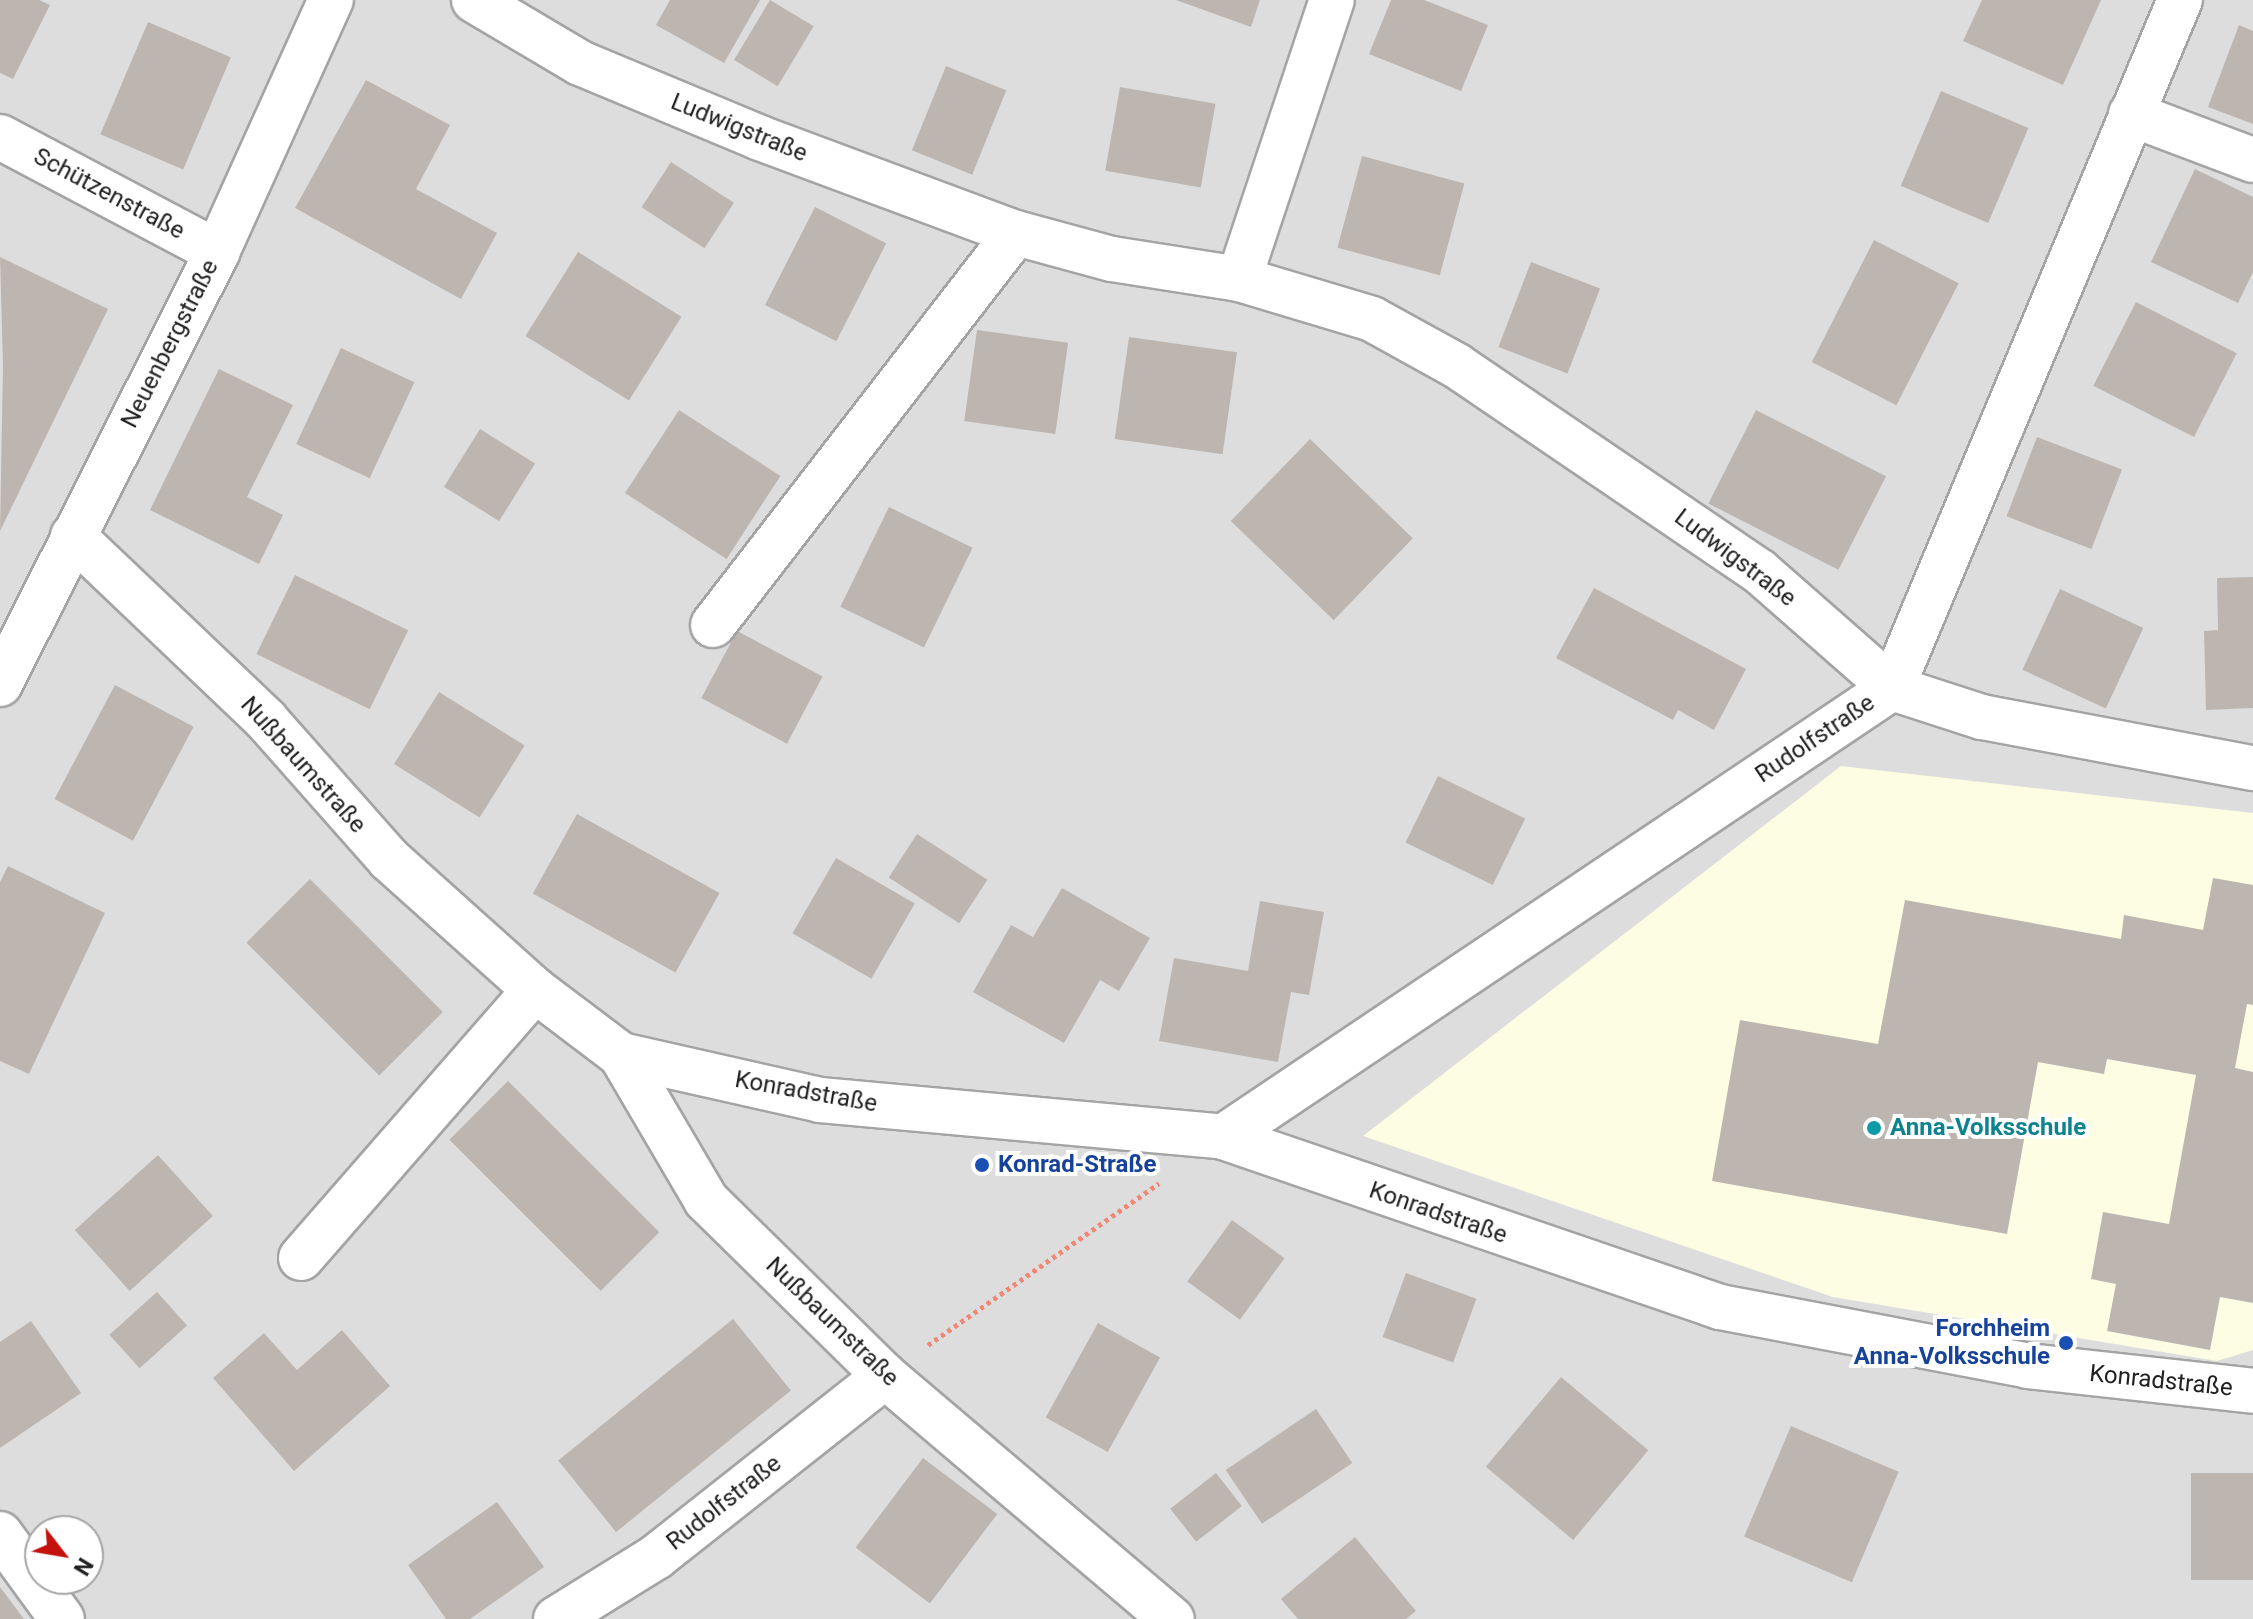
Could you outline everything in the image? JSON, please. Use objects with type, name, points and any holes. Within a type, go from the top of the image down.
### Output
[{"type":"street","name":"Neuenbergstraße","points":[[0,684],[217,252],[331,0]]},
{"type":"street","name":"Ludwigstraße","points":[[474,0],[580,63],[760,138],[1016,233],[1112,259],[1239,279],[1372,319],[1457,366],[1759,571],[1892,688],[1982,717],[2253,768]]},
{"type":"street","points":[[1239,279],[1332,0]]},
{"type":"street","name":"Rudolfstraße","points":[[1223,1137],[1892,688],[2180,0]]},
{"type":"street","points":[[2131,114],[2253,160]]},
{"type":"street","name":"Schützenstraße","points":[[0,137],[217,252]]},
{"type":"street","points":[[713,625],[1016,233]]},
{"type":"street","name":"Nußbaumstraße","points":[[73,536],[266,720],[389,859],[535,990],[621,1055],[706,1200],[885,1376],[1172,1619]]},
{"type":"street","points":[[301,1258],[535,990]]},
{"type":"street","name":"Konradstraße","points":[[621,1055],[820,1100],[1223,1137],[1720,1307],[2028,1366],[2253,1391]]},
{"type":"street","name":"Rudolfstraße","points":[[556,1619],[656,1557],[885,1376]]},
{"type":"street","points":[[0,1534],[62,1619]]},
{"type":"path","points":[[885,1376],[1223,1137]]},
{"type":"shaded area","points":[[0,0],[2253,0],[2253,1619],[0,1619]]},
{"type":"shaded area","points":[[1841,766],[2253,813],[2253,1350],[2217,1361],[1833,1297],[1363,1136]]},
{"type":"building","points":[[0,0],[39,0],[50,5],[13,79],[0,73]]},
{"type":"building","points":[[670,0],[760,0],[724,63],[656,25]]},
{"type":"building","points":[[770,0],[814,26],[778,86],[734,60]]},
{"type":"building","points":[[1176,0],[1260,0],[1251,27]]},
{"type":"building","points":[[1391,0],[1424,0],[1488,25],[1461,91],[1369,54]]},
{"type":"building","points":[[1982,0],[2101,0],[2063,85],[1963,41]]},
{"type":"building","points":[[148,22],[231,57],[183,169],[100,134]]},
{"type":"building","points":[[2239,25],[2253,31],[2253,124],[2208,107]]},
{"type":"building","points":[[946,66],[1006,90],[972,175],[912,150]]},
{"type":"building","points":[[366,80],[450,125],[416,189],[497,233],[461,299],[295,208]]},
{"type":"building","points":[[1120,87],[1216,104],[1201,188],[1105,171]]},
{"type":"building","points":[[1941,91],[2028,128],[1988,223],[1901,186]]},
{"type":"building","points":[[1362,156],[1464,183],[1440,275],[1337,248]]},
{"type":"building","points":[[671,162],[734,203],[704,248],[642,207]]},
{"type":"building","points":[[2195,169],[2253,197],[2253,272],[2238,303],[2151,262]]},
{"type":"building","points":[[815,207],[886,243],[836,341],[765,305]]},
{"type":"building","points":[[1874,240],[1959,283],[1896,405],[1812,362]]},
{"type":"building","points":[[578,252],[681,317],[629,401],[526,336]]},
{"type":"building","points":[[0,257],[108,309],[0,531],[3,365]]},
{"type":"building","points":[[1531,262],[1600,289],[1567,373],[1498,347]]},
{"type":"building","points":[[2136,302],[2237,353],[2194,437],[2093,386]]},
{"type":"building","points":[[977,330],[1068,343],[1055,434],[964,421]]},
{"type":"building","points":[[1129,337],[1237,352],[1223,454],[1115,439]]},
{"type":"building","points":[[341,348],[414,382],[370,478],[296,444]]},
{"type":"building","points":[[219,369],[293,405],[247,497],[283,515],[259,564],[150,510]]},
{"type":"building","points":[[679,410],[780,476],[727,559],[625,493]]},
{"type":"building","points":[[1756,410],[1886,476],[1838,570],[1708,504]]},
{"type":"building","points":[[480,429],[535,463],[499,521],[444,487]]},
{"type":"building","points":[[2037,437],[2122,470],[2091,549],[2007,516]]},
{"type":"building","points":[[1310,439],[1413,538],[1334,620],[1231,521]]},
{"type":"building","points":[[889,507],[973,548],[924,648],[840,607]]},
{"type":"building","points":[[295,575],[408,630],[370,709],[256,654]]},
{"type":"building","points":[[2253,577],[2253,708],[2206,710],[2204,631],[2218,630],[2217,578]]},
{"type":"building","points":[[1594,588],[1746,669],[1714,730],[1678,710],[1673,720],[1556,658]]},
{"type":"building","points":[[2060,589],[2143,628],[2106,709],[2022,670]]},
{"type":"building","points":[[737,631],[823,677],[787,744],[701,698]]},
{"type":"building","points":[[115,685],[194,727],[133,841],[54,799]]},
{"type":"building","points":[[439,692],[525,746],[480,818],[394,764]]},
{"type":"building","points":[[1438,776],[1525,819],[1493,885],[1406,843]]},
{"type":"building","points":[[577,814],[720,893],[675,973],[533,894]]},
{"type":"building","points":[[917,834],[987,880],[959,923],[889,878]]},
{"type":"building","points":[[836,858],[915,904],[871,979],[792,933]]},
{"type":"building","points":[[8,866],[105,913],[29,1074],[0,1061],[0,882]]},
{"type":"building","name":"Anna-Volksschule","points":[[2213,878],[2253,885],[2253,1005],[2247,1004],[2235,1068],[2253,1072],[2253,1303],[2220,1297],[2210,1350],[2107,1331],[2116,1284],[2091,1279],[2103,1212],[2169,1224],[2196,1075],[2107,1059],[2104,1074],[2038,1062],[2007,1234],[1712,1181],[1740,1020],[1878,1044],[1905,900],[2121,939],[2124,915],[2203,930]]},
{"type":"building","points":[[310,879],[443,1012],[379,1076],[246,943]]},
{"type":"building","points":[[1062,888],[1150,938],[1119,991],[1100,980],[1064,1043],[973,992],[1011,925],[1033,937]]},
{"type":"building","points":[[1260,901],[1324,912],[1309,995],[1291,992],[1278,1062],[1159,1041],[1174,958],[1248,971]]},
{"type":"building","points":[[508,1081],[659,1232],[601,1291],[449,1140]]},
{"type":"building","points":[[158,1155],[213,1216],[130,1291],[75,1230]]},
{"type":"building","points":[[1232,1220],[1285,1258],[1240,1320],[1187,1281]]},
{"type":"building","points":[[1406,1273],[1476,1299],[1453,1363],[1383,1337]]},
{"type":"building","points":[[157,1292],[187,1325],[140,1368],[109,1335]]},
{"type":"building","points":[[733,1319],[791,1390],[616,1532],[558,1461]]},
{"type":"building","points":[[31,1321],[81,1393],[0,1448],[0,1342]]},
{"type":"building","points":[[1098,1323],[1160,1357],[1108,1452],[1046,1417]]},
{"type":"building","points":[[342,1330],[390,1386],[294,1471],[213,1378],[264,1333],[297,1370]]},
{"type":"building","points":[[1561,1377],[1648,1450],[1573,1540],[1486,1467]]},
{"type":"building","points":[[1316,1409],[1352,1463],[1262,1524],[1226,1470]]},
{"type":"building","points":[[1791,1426],[1899,1472],[1852,1582],[1744,1536]]},
{"type":"building","points":[[923,1458],[997,1514],[930,1603],[856,1547]]},
{"type":"building","points":[[1216,1473],[1242,1506],[1196,1542],[1170,1509]]},
{"type":"building","points":[[2191,1473],[2253,1473],[2253,1580],[2191,1580]]},
{"type":"building","points":[[497,1502],[544,1567],[470,1619],[446,1619],[408,1565]]},
{"type":"building","points":[[1355,1537],[1416,1611],[1406,1619],[1298,1619],[1281,1599]]},
{"type":"building","points":[[0,1587],[24,1619],[0,1619]]},
{"type":"place","name":"Anna-Volksschule","points":[[1874,1128]]},
{"type":"place","name":"Konrad-Straße","points":[[982,1165]]},
{"type":"place","name":"Forchheim Anna-Volksschule","points":[[2066,1343]]}]
